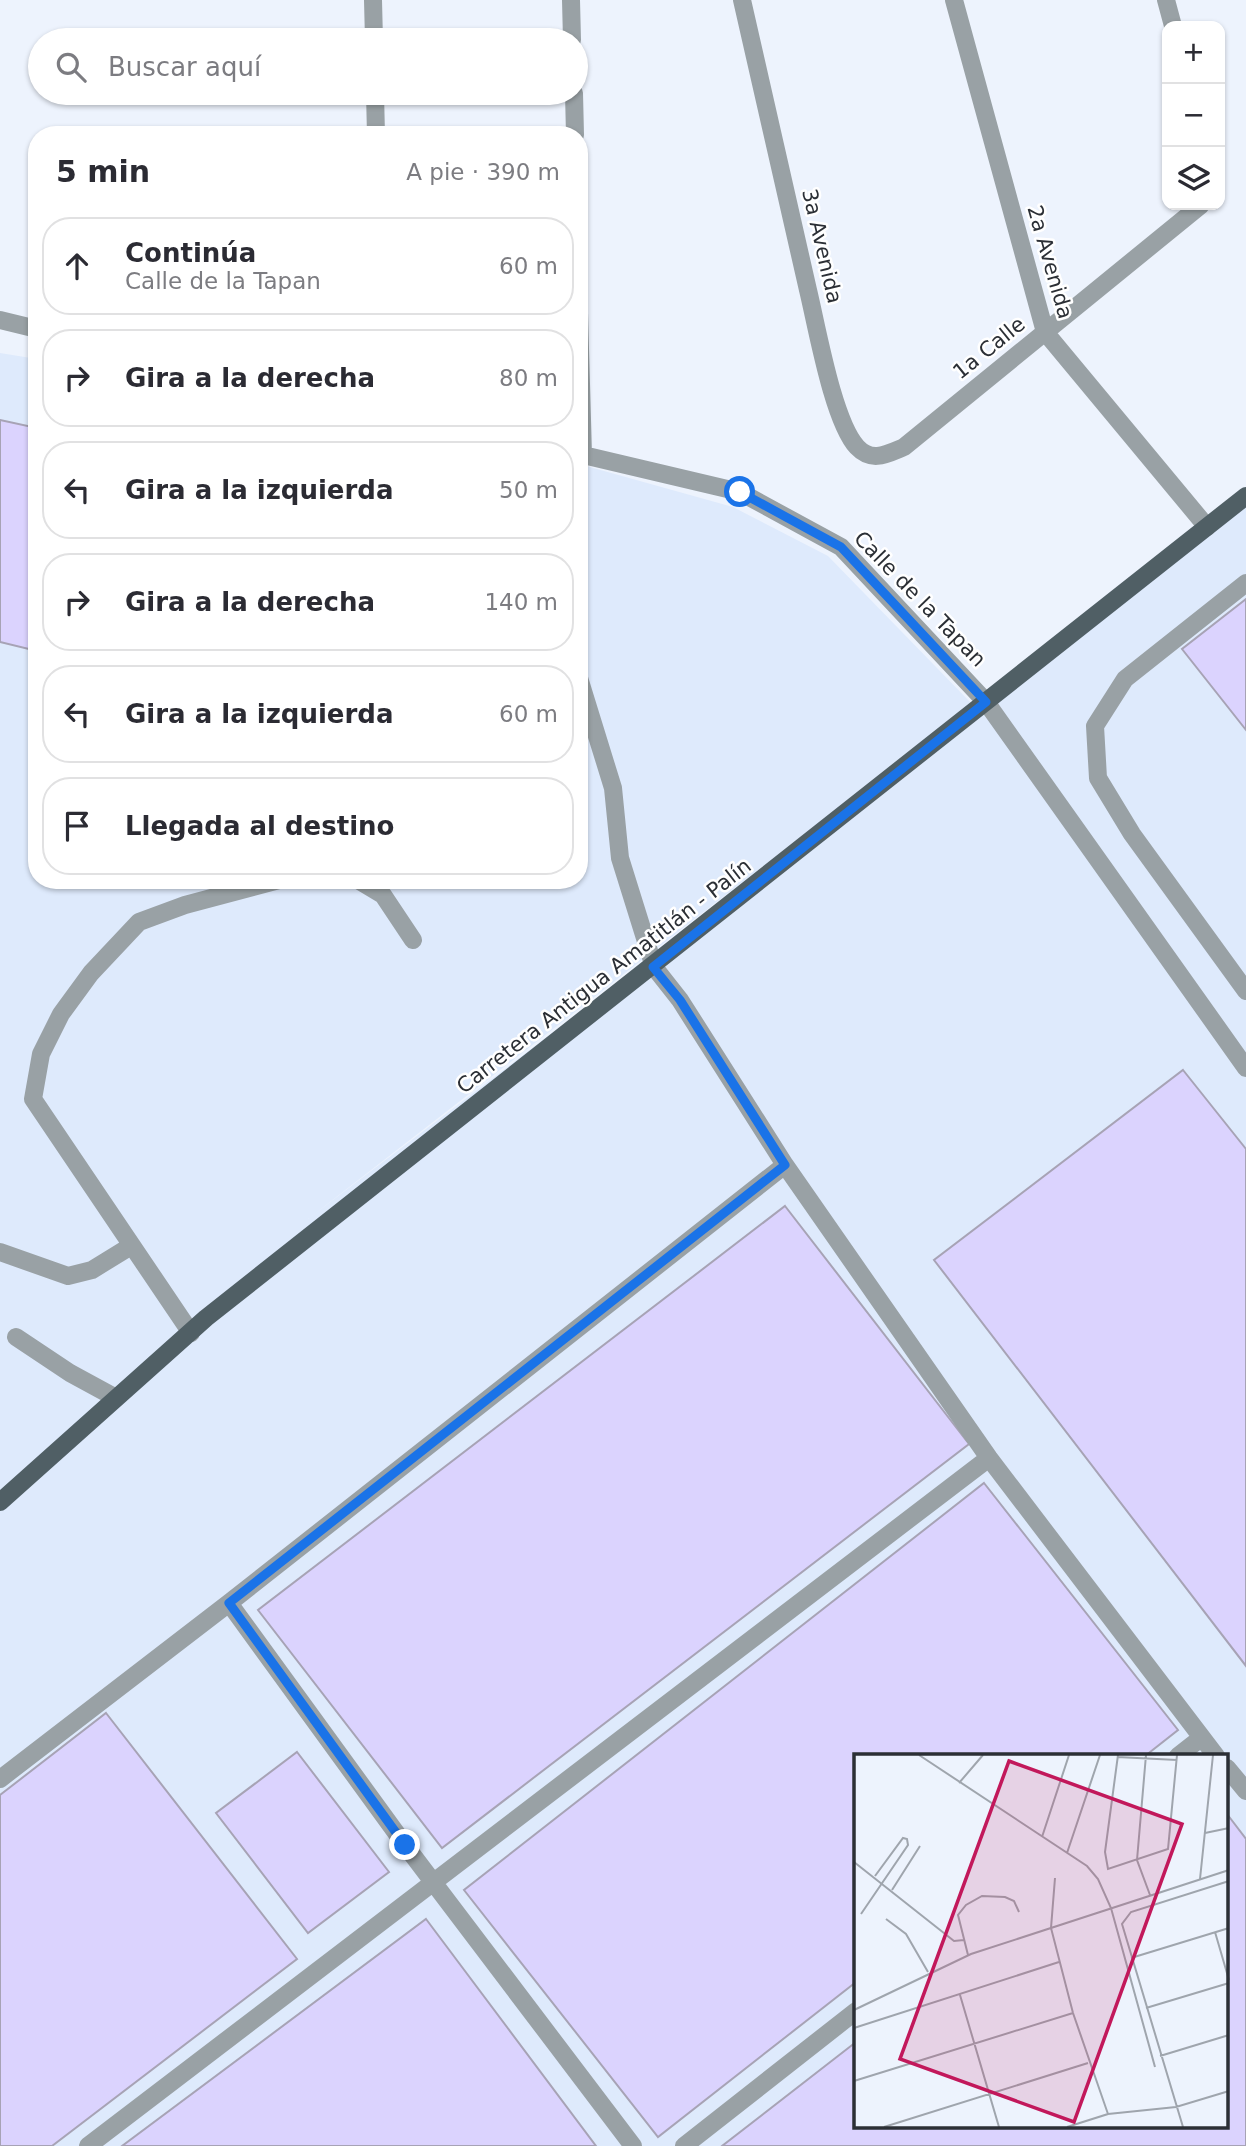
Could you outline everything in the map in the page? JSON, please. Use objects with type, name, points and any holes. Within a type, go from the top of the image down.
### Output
[{"type":"main road","name":"Carretera Antigua Amatitlán - Palín","points":[[0,1502],[191,1332],[1246,496]]},
{"type":"street","points":[[373,0],[374,28]]},
{"type":"street","points":[[572,0],[572,28]]},
{"type":"street","name":"3a Avenida","points":[[742,0],[824,360],[842,422],[856,446],[867,455],[877,458],[904,447]]},
{"type":"street","name":"2a Avenida","points":[[954,0],[1045,332],[1208,527]]},
{"type":"street","points":[[1166,0],[1171,21]]},
{"type":"street","points":[[375,105],[376,126]]},
{"type":"street","points":[[574,105],[575,126]]},
{"type":"street","name":"1a Calle","points":[[904,447],[1195,210]]},
{"type":"street","points":[[0,320],[28,327]]},
{"type":"street","name":"Calle de la Tapan","points":[[588,456],[740,492],[841,547],[986,702],[1246,1068]]},
{"type":"street","points":[[1246,583],[1125,679],[1096,726],[1098,778],[1132,834],[1240,968],[1246,990]]},
{"type":"street","points":[[588,707],[613,788],[620,858],[653,967],[680,1000],[785,1165],[989,1458],[1214,1754]]},
{"type":"street","points":[[191,1332],[33,1099],[41,1054],[61,1013],[91,973],[139,922],[186,905],[246,889]]},
{"type":"street","points":[[373,889],[383,895],[412,940]]},
{"type":"street","points":[[0,1779],[229,1603],[785,1165]]},
{"type":"street","points":[[0,1252],[68,1276],[92,1270],[131,1246]]},
{"type":"street","points":[[16,1337],[70,1373],[116,1398]]},
{"type":"street","points":[[88,2146],[989,1458]]},
{"type":"street","points":[[229,1603],[633,2146]]},
{"type":"street","points":[[1180,1754],[1200,1738]]},
{"type":"street","points":[[1228,1769],[1246,1791]]},
{"type":"street","points":[[684,2146],[854,2013]]},
{"type":"shaded area","points":[[0,353],[28,358],[28,889],[588,889],[588,467],[733,507],[828,556],[972,704],[308,1219],[986,702],[1246,496],[1246,2146],[0,2146]]},
{"type":"building","points":[[0,420],[28,426],[28,649],[0,642]]},
{"type":"building","points":[[1246,599],[1246,730],[1182,649]]},
{"type":"building","points":[[1183,1070],[1246,1149],[1246,1666],[934,1260]]},
{"type":"building","points":[[785,1206],[969,1444],[442,1848],[258,1610]]},
{"type":"building","points":[[984,1483],[1178,1730],[1148,1754],[854,1754],[854,1984],[658,2137],[464,1890]]},
{"type":"building","points":[[106,1713],[297,1959],[52,2146],[0,2146],[0,1795]]},
{"type":"building","points":[[297,1752],[389,1872],[308,1933],[216,1813]]},
{"type":"building","points":[[1228,1815],[1246,1839],[1246,2146],[722,2146],[854,2044],[854,2128],[1228,2128]]},
{"type":"building","points":[[426,1919],[596,2146],[122,2146]]},
{"type":"route","points":[[405,1845],[229,1603],[785,1165],[680,1000],[653,967],[986,702],[841,547],[740,492]]}]
